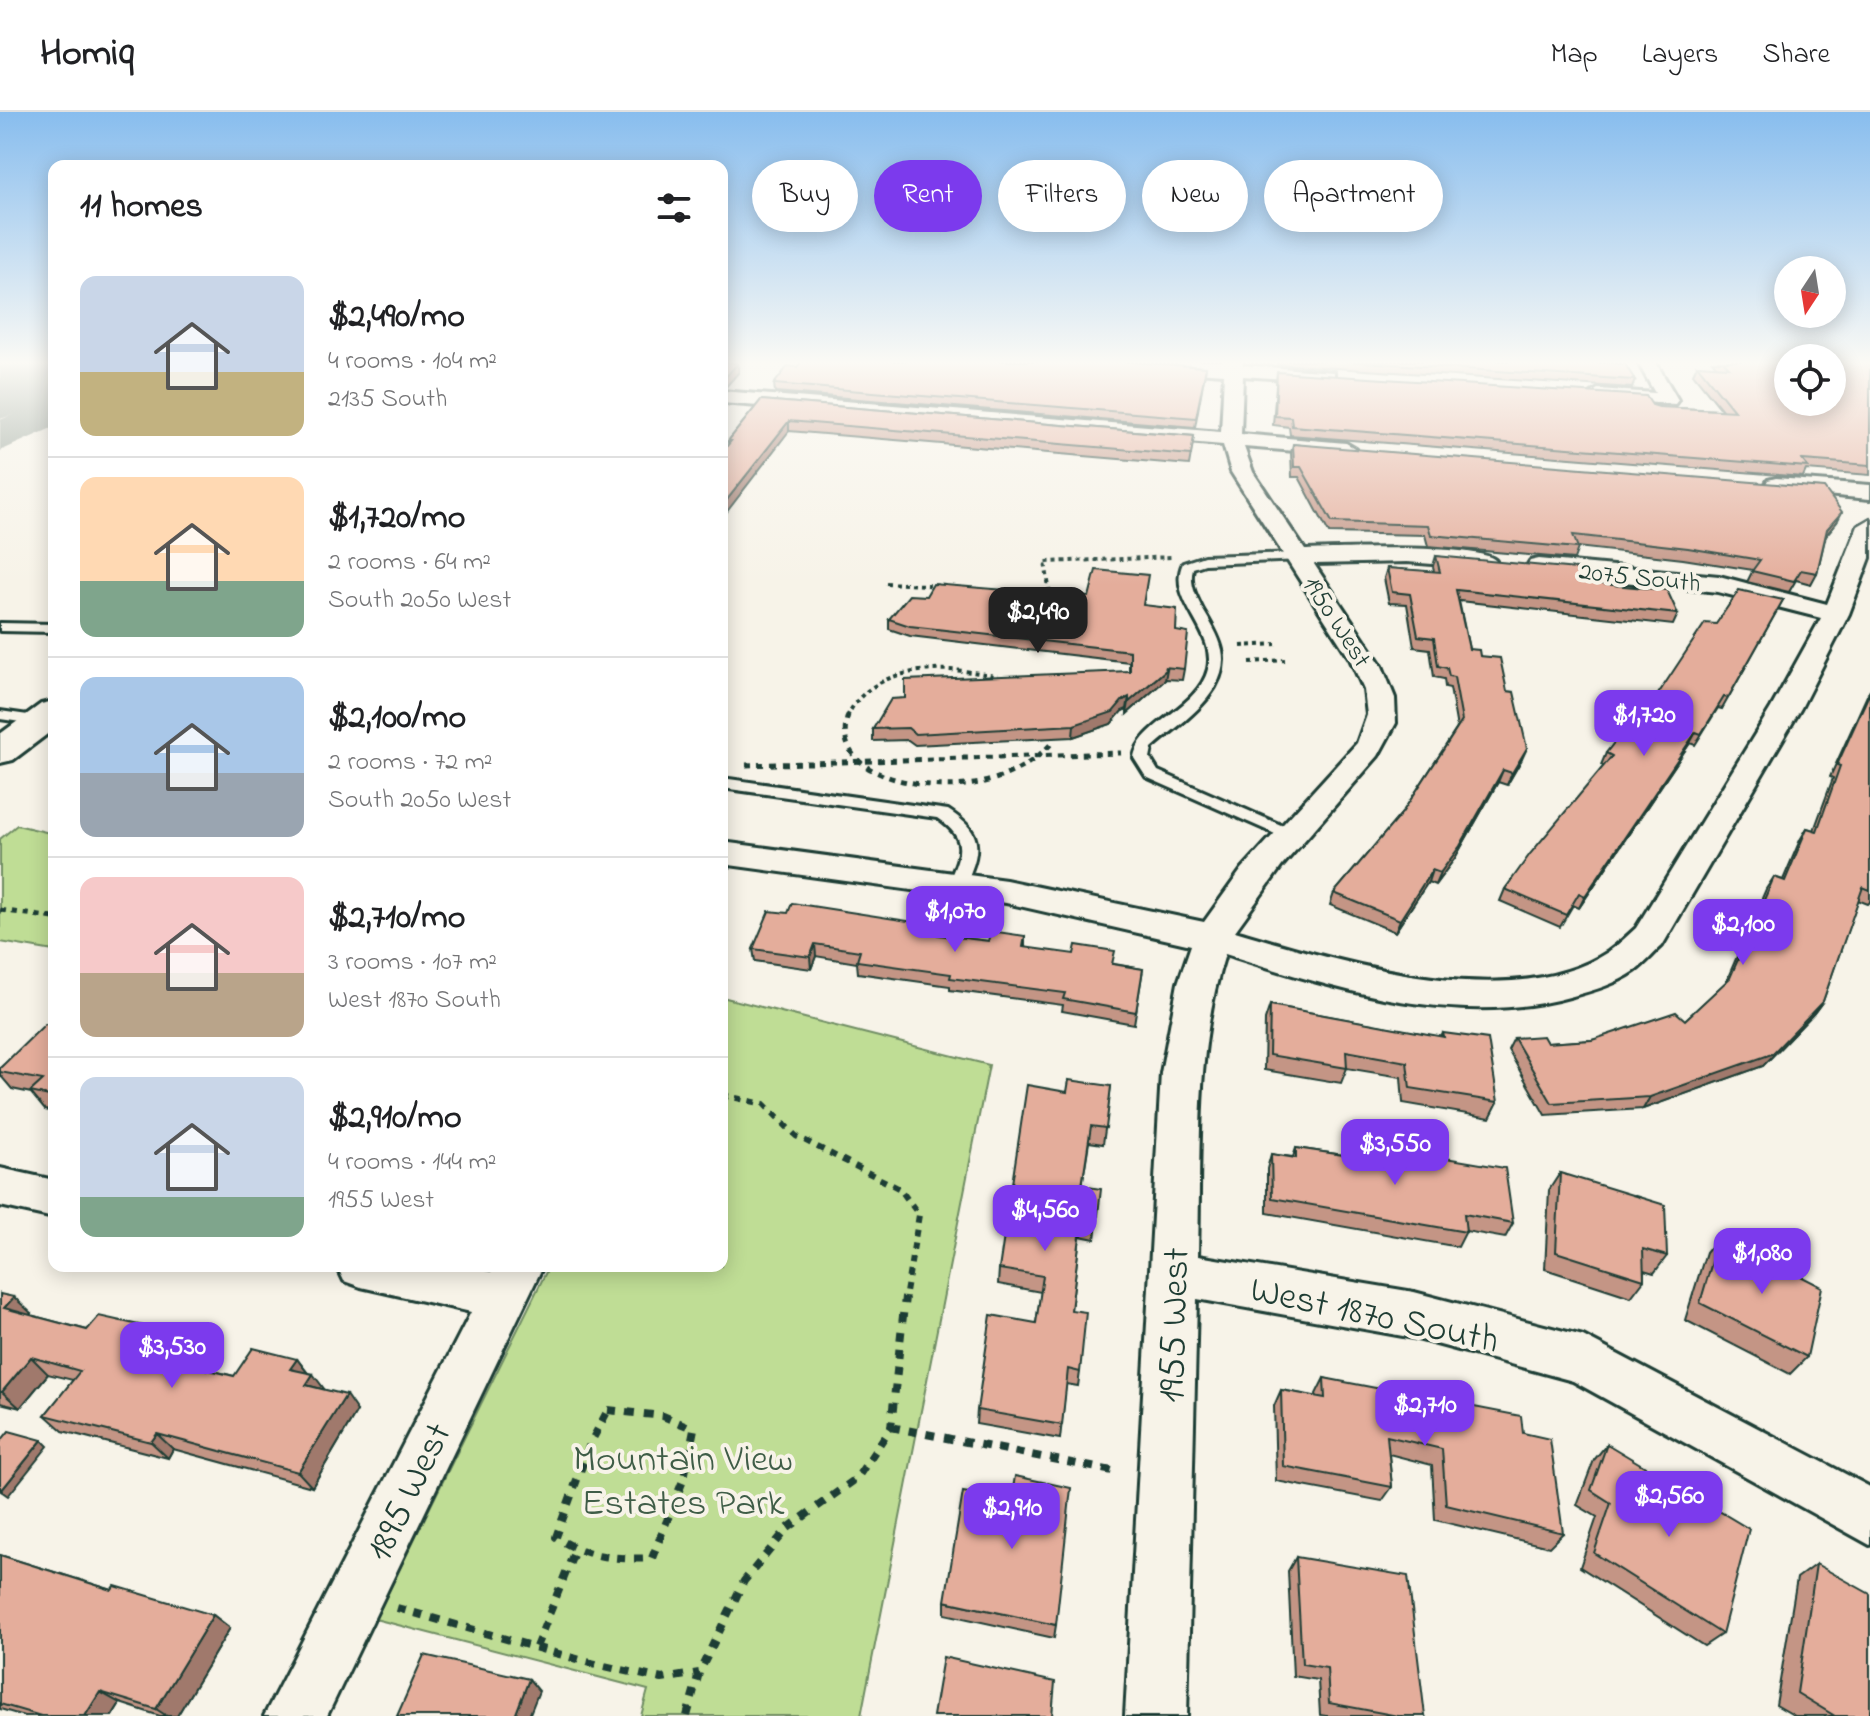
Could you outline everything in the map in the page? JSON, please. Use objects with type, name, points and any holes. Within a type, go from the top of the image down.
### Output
[{"type":"main road","points":[[0,752],[48,720]]},
{"type":"street","points":[[1204,436],[1362,451]]},
{"type":"street","name":"1950 West","points":[[1212,938],[1291,836],[1370,746],[1380,724],[1381,705],[1375,681],[1364,659],[1242,472],[1231,438]]},
{"type":"street","points":[[1759,483],[1862,492],[1870,513]]},
{"type":"street","points":[[728,861],[956,886],[1043,899],[1212,938],[1353,979],[1445,993],[1534,990],[1587,979],[1635,954],[1649,937],[1786,708],[1836,614],[1870,526]]},
{"type":"street","name":"2075 South","points":[[1297,557],[1421,555],[1698,581],[1836,614]]},
{"type":"street","name":"1955 West","points":[[1156,1716],[1182,1073],[1193,1008],[1212,938]]},
{"type":"street","points":[[0,1187],[48,1198]]},
{"type":"street","points":[[417,1272],[511,1282]]},
{"type":"street","name":"West 1870 South","points":[[1174,1273],[1414,1315],[1583,1360],[1870,1517]]},
{"type":"street","name":"1895 West","points":[[295,1716],[511,1282]]},
{"type":"lane","points":[[1291,836],[1152,774],[1143,766],[1141,755],[1145,746],[1201,694],[1217,666],[1214,643],[1184,580],[1187,566],[1204,560],[1297,557]]},
{"type":"lane","points":[[0,627],[48,628]]},
{"type":"lane","points":[[0,715],[48,719]]},
{"type":"lane","points":[[728,784],[942,814],[962,825],[970,838],[970,850],[956,886]]},
{"type":"path","points":[[1040,598],[1052,601],[1045,562],[1182,556]]},
{"type":"path","points":[[886,583],[950,587]]},
{"type":"path","points":[[1241,646],[1276,644]]},
{"type":"path","points":[[1250,662],[1285,660]]},
{"type":"path","points":[[1013,682],[983,672],[949,669],[916,672],[886,680],[862,694],[847,712],[844,732],[852,751],[861,759],[898,780],[932,787],[967,787],[1001,781],[1028,768],[1053,742]]},
{"type":"path","points":[[737,765],[1121,753]]},
{"type":"path","points":[[0,910],[48,917]]},
{"type":"path","points":[[687,1716],[699,1673],[744,1581],[788,1528],[857,1478],[891,1427],[908,1266],[919,1215],[900,1189],[796,1136],[764,1104],[728,1096]]},
{"type":"path","points":[[608,1410],[663,1416],[694,1429],[684,1478],[652,1558],[622,1560],[575,1550],[556,1537],[590,1444],[608,1410]]},
{"type":"path","points":[[891,1427],[1117,1472]]},
{"type":"path","points":[[536,1647],[575,1550]]},
{"type":"path","points":[[397,1608],[662,1679],[699,1673]]},
{"type":"green space","points":[[17,825],[48,833],[48,950],[0,942],[0,839]]},
{"type":"green space","name":"Mountain View Estates Park","points":[[728,999],[989,1065],[861,1716],[641,1716],[648,1690],[375,1619],[546,1272],[728,1272]]},
{"type":"building","points":[[732,436],[777,436],[728,498],[728,445],[731,441],[728,441]]},
{"type":"building","points":[[965,436],[1194,436],[1191,455]]},
{"type":"building","points":[[1416,436],[1870,436],[1870,465],[1802,460],[1808,467]]},
{"type":"building","points":[[1293,444],[1824,488],[1842,512],[1827,529],[1817,573],[1801,570],[1794,581],[1752,571],[1760,560],[1688,548],[1573,535],[1578,548],[1431,535],[1428,525],[1332,522],[1301,467],[1294,467]]},
{"type":"building","points":[[1436,556],[1587,570],[1592,583],[1667,590],[1678,614],[1456,590],[1469,649],[1479,650],[1480,656],[1500,658],[1507,691],[1514,692],[1527,748],[1512,773],[1503,770],[1460,846],[1440,873],[1432,870],[1400,920],[1334,893],[1402,813],[1462,721],[1454,677],[1449,676],[1447,668],[1438,666],[1434,638],[1418,636],[1410,594],[1392,592],[1387,568],[1440,572]]},
{"type":"building","points":[[1096,570],[1148,575],[1143,605],[1177,609],[1176,631],[1188,633],[1184,669],[1164,667],[1167,669],[1129,702],[1129,697],[1113,712],[1074,725],[915,734],[908,728],[873,729],[891,699],[905,698],[905,680],[1130,671],[1130,651],[910,626],[889,619],[909,595],[926,596],[933,584],[1089,597]]},
{"type":"building","points":[[1739,590],[1783,600],[1728,698],[1724,697],[1701,734],[1696,732],[1585,896],[1579,893],[1566,915],[1505,889],[1530,854],[1612,756],[1606,753],[1627,726],[1635,729],[1705,623],[1716,624]]},
{"type":"building","points":[[1870,692],[1870,890],[1863,887],[1823,1001],[1772,1054],[1650,1097],[1552,1103],[1514,1038],[1543,1036],[1547,1043],[1592,1040],[1676,1012],[1685,1020],[1730,978],[1774,877],[1785,881],[1807,828],[1817,831],[1840,766],[1837,765]]},
{"type":"building","points":[[792,903],[940,926],[938,935],[988,941],[991,931],[1025,936],[1023,947],[1074,954],[1076,945],[1115,951],[1112,964],[1143,969],[1136,1012],[1063,999],[1065,993],[950,978],[951,974],[857,961],[860,951],[815,944],[810,957],[753,949],[769,911],[788,913]]},
{"type":"building","points":[[1270,1005],[1444,1037],[1443,1033],[1488,1039],[1498,1102],[1410,1088],[1407,1062],[1346,1051],[1347,1068],[1269,1055]]},
{"type":"building","points":[[48,1024],[48,1096],[30,1092],[43,1080],[0,1072],[0,1068]]},
{"type":"building","points":[[1069,1080],[1111,1086],[1106,1128],[1091,1126],[1082,1186],[1101,1189],[1097,1223],[1082,1220],[1071,1310],[1086,1312],[1080,1372],[1068,1369],[1062,1425],[977,1410],[991,1315],[1036,1323],[1043,1276],[999,1269],[1027,1085],[1067,1092]]},
{"type":"building","points":[[1296,1148],[1411,1165],[1410,1152],[1505,1168],[1513,1223],[1464,1214],[1466,1232],[1272,1198],[1271,1154],[1296,1158]]},
{"type":"building","points":[[1560,1173],[1665,1205],[1667,1256],[1643,1249],[1644,1280],[1556,1252]]},
{"type":"building","points":[[1720,1235],[1822,1287],[1807,1357],[1700,1303]]},
{"type":"building","points":[[0,1294],[14,1297],[4,1308],[87,1330],[99,1316],[161,1330],[143,1354],[234,1376],[253,1348],[297,1359],[290,1369],[313,1374],[306,1385],[346,1395],[298,1472],[157,1434],[151,1442],[45,1415],[80,1371],[31,1357],[0,1392]]},
{"type":"building","points":[[1324,1378],[1521,1416],[1523,1433],[1550,1439],[1563,1533],[1446,1505],[1442,1449],[1387,1436],[1392,1487],[1283,1466],[1281,1390],[1325,1398]]},
{"type":"building","points":[[9,1431],[42,1440],[1,1491],[0,1442]]},
{"type":"building","points":[[1607,1444],[1749,1529],[1722,1634],[1594,1553],[1611,1503],[1591,1490]]},
{"type":"building","points":[[1015,1476],[1071,1488],[1056,1625],[945,1601],[963,1492],[1011,1501]]},
{"type":"building","points":[[0,1555],[112,1590],[115,1586],[213,1615],[156,1709],[100,1692],[85,1716],[41,1716],[0,1704]]},
{"type":"building","points":[[1296,1557],[1408,1576],[1425,1716],[1398,1716],[1329,1703],[1327,1668],[1302,1664]]},
{"type":"building","points":[[1816,1564],[1870,1594],[1870,1716],[1835,1716],[1797,1693]]},
{"type":"building","points":[[424,1655],[529,1679],[515,1716],[397,1716]]},
{"type":"building","points":[[943,1657],[1055,1682],[1052,1716],[933,1716]]}]
